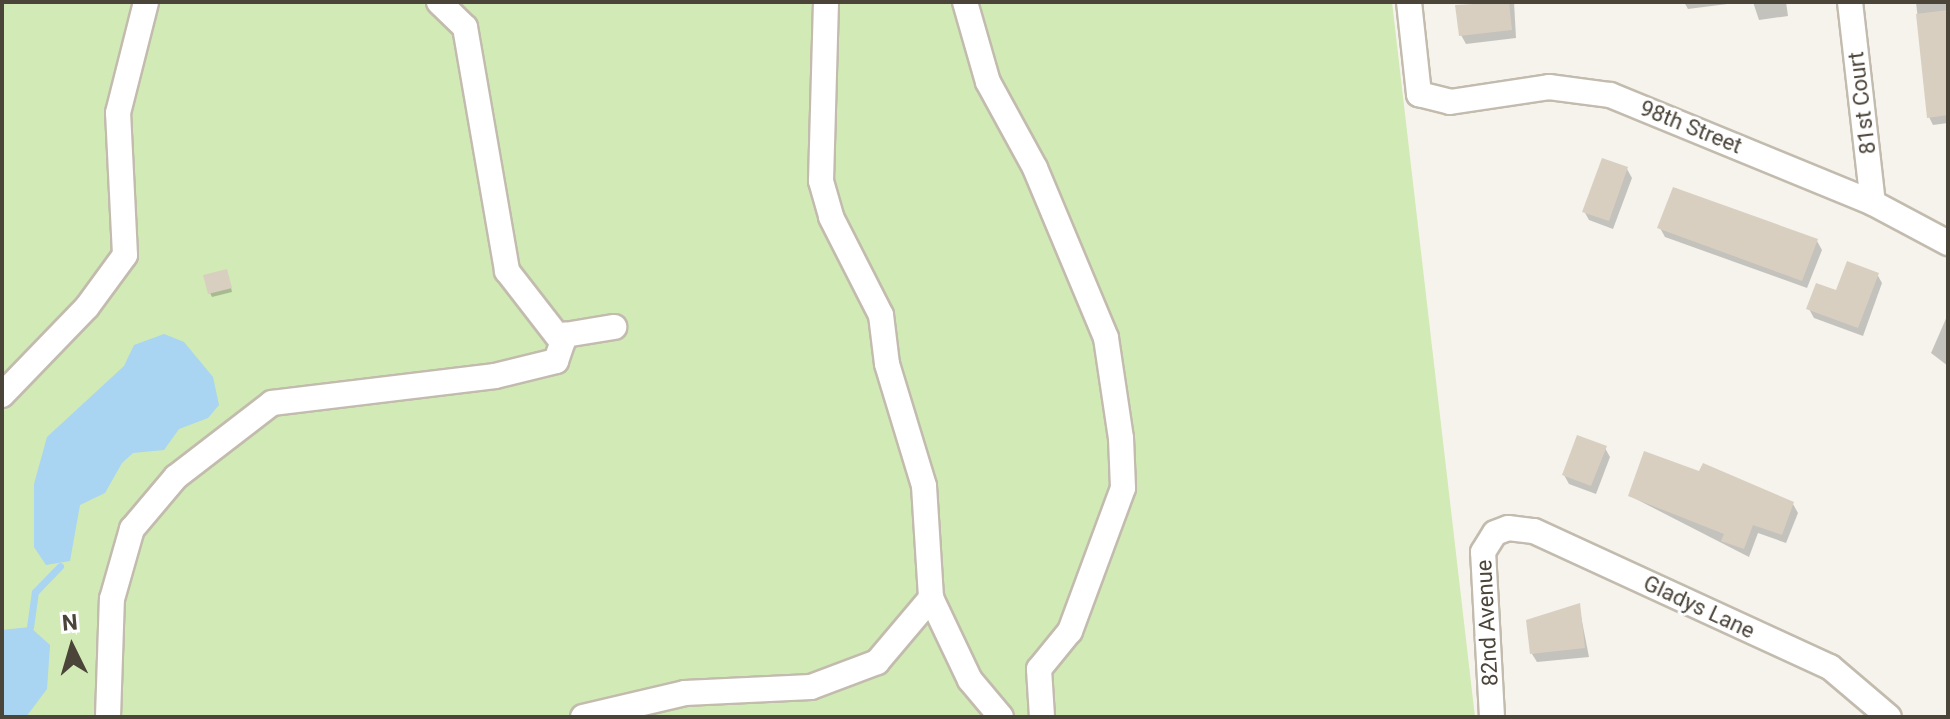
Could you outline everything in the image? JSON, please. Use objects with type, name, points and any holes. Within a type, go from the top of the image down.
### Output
[{"type":"street","points":[[2,395],[87,307],[125,255],[118,113],[146,2]]},
{"type":"street","points":[[439,2],[465,27],[507,271],[562,342]]},
{"type":"street","points":[[583,717],[685,693],[811,687],[877,662],[911,621],[929,586],[932,537],[924,486],[887,364],[881,315],[831,217],[821,181],[826,2]]},
{"type":"street","points":[[965,2],[988,82],[1035,168],[1106,338],[1121,438],[1123,488],[1070,631],[1039,669],[1042,717]]},
{"type":"street","name":"98th Street","points":[[1409,2],[1419,94],[1450,102],[1549,87],[1610,95],[1873,203],[1948,243]]},
{"type":"street","name":"81st Court","points":[[1850,2],[1873,203]]},
{"type":"street","points":[[108,717],[112,599],[132,529],[176,477],[272,403],[495,376],[556,361],[565,335],[614,327]]},
{"type":"street","name":"Gladys Lane","points":[[1495,533],[1534,531],[1830,667],[1889,717]]},
{"type":"street","name":"82nd Avenue","points":[[1492,717],[1483,552],[1495,533]]},
{"type":"street","points":[[929,586],[970,680],[1001,717]]},
{"type":"green space","points":[[2,2],[1392,2],[1475,717],[2,717]]},
{"type":"water","points":[[164,334],[184,342],[213,377],[219,405],[208,418],[179,429],[164,450],[133,453],[122,463],[105,493],[80,505],[70,561],[46,565],[34,547],[34,484],[47,437],[124,366],[134,345]]},
{"type":"water","points":[[30,627],[50,645],[47,689],[26,717],[2,717],[2,630]]},
{"type":"building","points":[[1509,2],[1512,30],[1459,36],[1455,5]]},
{"type":"building","points":[[1948,10],[1948,115],[1927,118],[1916,14]]},
{"type":"building","points":[[1602,158],[1628,167],[1609,221],[1582,212]]},
{"type":"building","points":[[1673,187],[1818,239],[1802,281],[1657,228]]},
{"type":"building","points":[[1847,261],[1879,273],[1858,328],[1806,309],[1816,283],[1836,290]]},
{"type":"building","points":[[227,269],[232,288],[208,294],[203,275]]},
{"type":"building","points":[[1577,435],[1607,446],[1591,486],[1562,475]]},
{"type":"building","points":[[1644,451],[1699,471],[1703,463],[1794,502],[1782,535],[1753,525],[1744,549],[1721,541],[1724,534],[1628,496]]},
{"type":"building","points":[[1580,603],[1585,648],[1530,654],[1526,620]]},
{"type":"waterway","points":[[30,627],[35,592],[60,566]]}]
